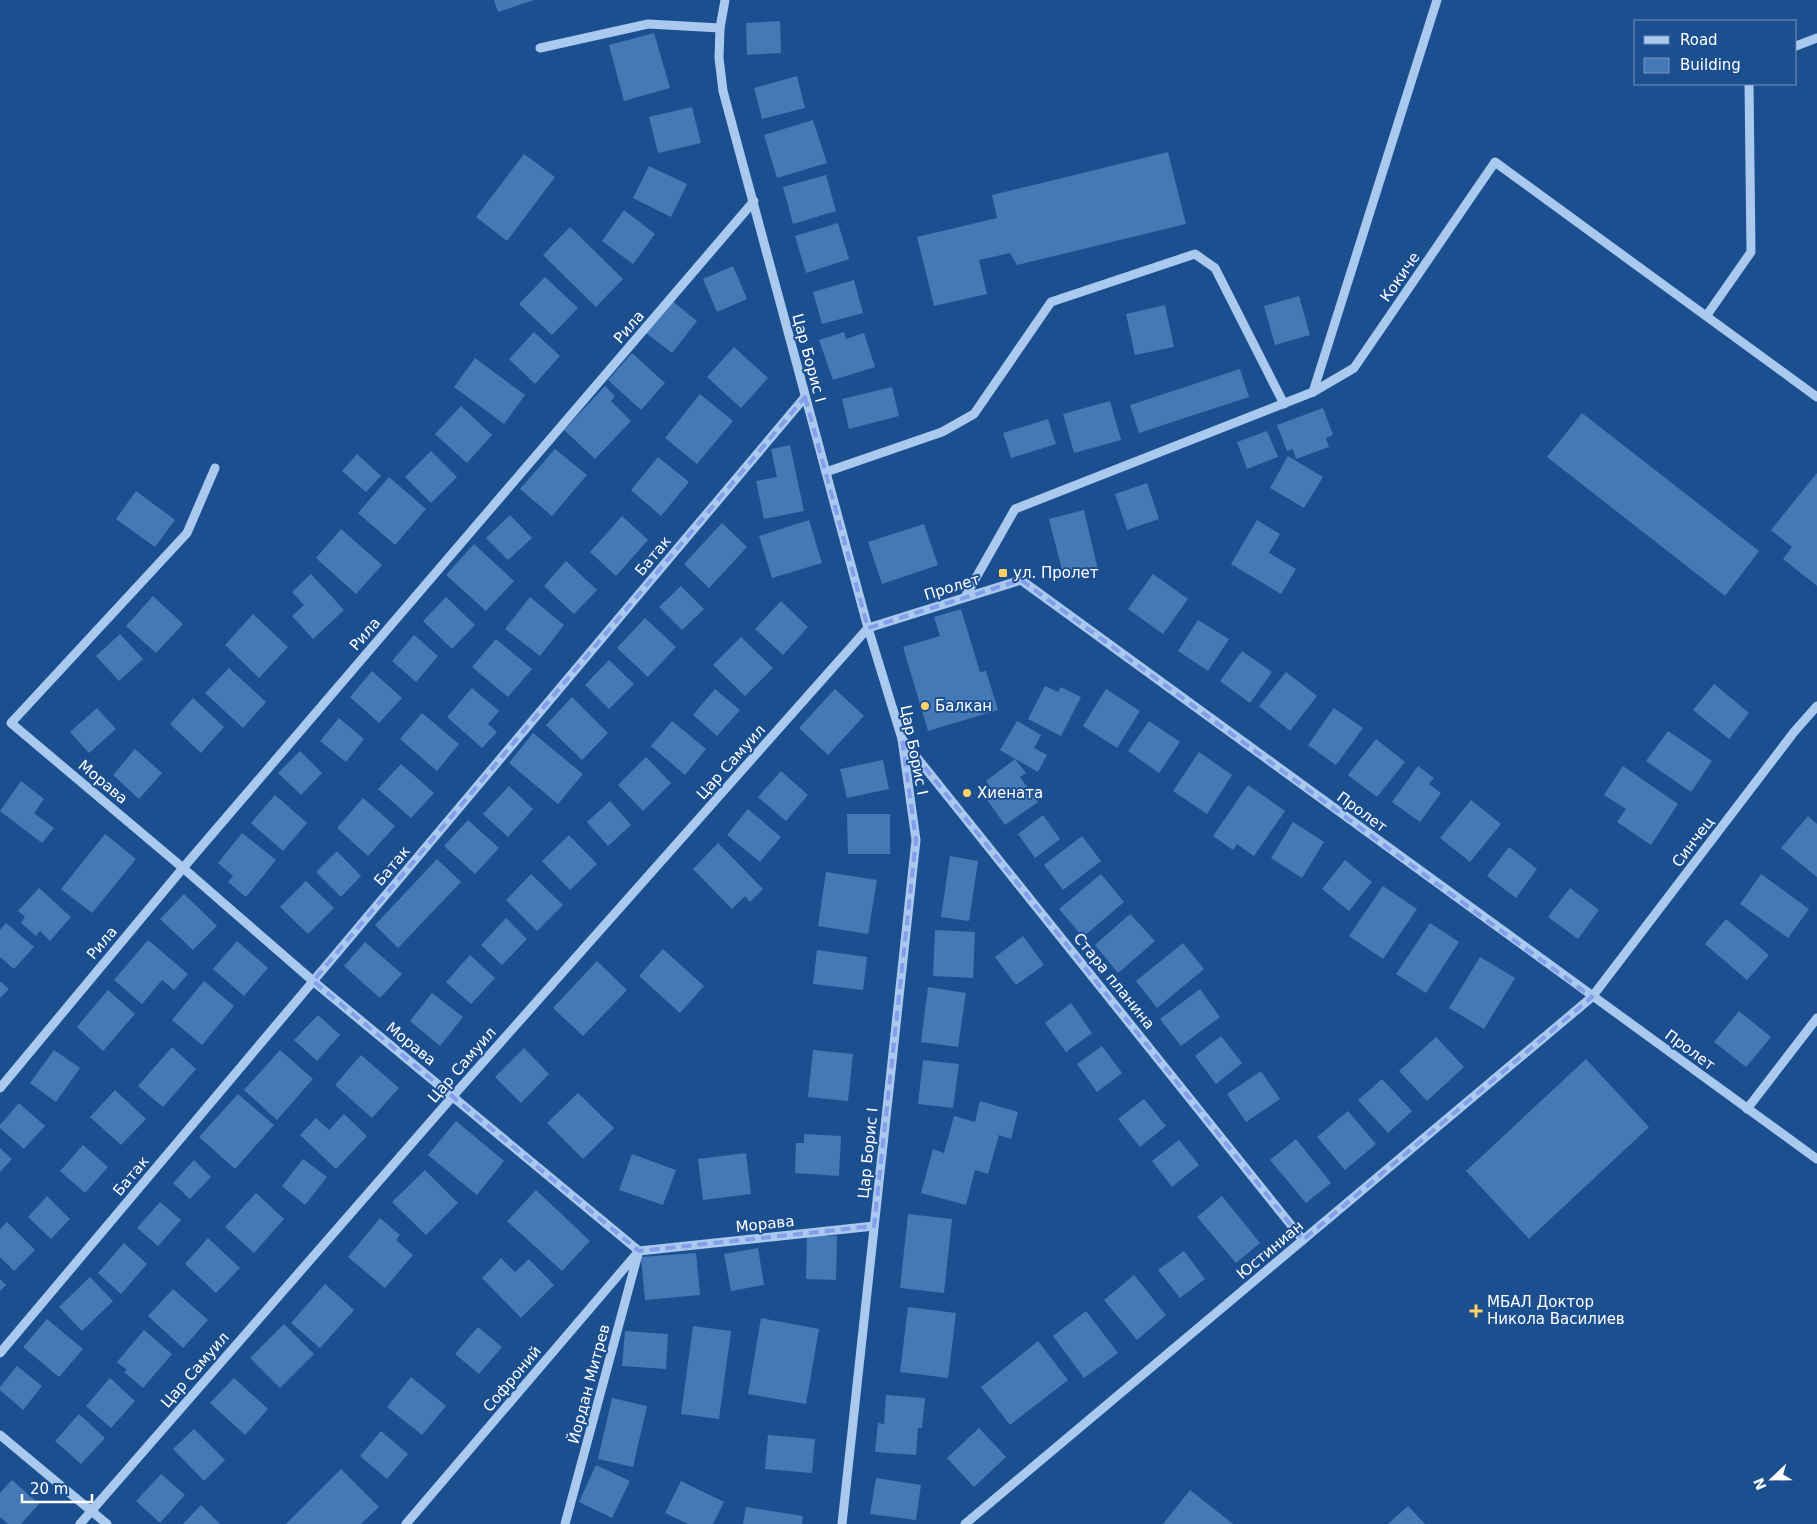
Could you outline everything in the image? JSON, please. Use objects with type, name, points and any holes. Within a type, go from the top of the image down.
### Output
[{"type":"street","name":"Цар Борис I","points":[[725,0],[720,28],[719,58],[723,90],[868,628],[902,740],[916,840],[842,1524]]},
{"type":"street","points":[[1313,392],[1437,0]]},
{"type":"street","points":[[540,48],[648,24],[720,28]]},
{"type":"street","points":[[1797,46],[1817,38]]},
{"type":"street","points":[[1749,85],[1751,252],[1707,315],[1817,397]]},
{"type":"street","name":"Кокиче","points":[[965,598],[1015,509],[1313,392],[1354,368],[1495,162],[1707,315]]},
{"type":"street","name":"Рила","points":[[0,1088],[183,868],[754,201]]},
{"type":"street","points":[[826,472],[942,432],[974,414],[1051,302],[1195,254],[1215,268],[1284,404]]},
{"type":"street","name":"Батак","points":[[0,1352],[805,397]]},
{"type":"street","name":"Морава","points":[[215,468],[187,533],[11,723],[313,981],[639,1251],[874,1226]]},
{"type":"street","name":"Пролет","points":[[868,628],[1021,580],[1817,1159]]},
{"type":"street","name":"Цар Самуил","points":[[80,1524],[452,1096],[868,628]]},
{"type":"street","name":"Синчец","points":[[1592,997],[1788,740],[1817,706]]},
{"type":"street","name":"Стара планина","points":[[902,740],[1304,1240]]},
{"type":"street","name":"Юстиниан","points":[[965,1524],[1592,997]]},
{"type":"street","points":[[1747,1109],[1817,1018]]},
{"type":"street","name":"Софроний","points":[[406,1524],[639,1251]]},
{"type":"street","name":"Йордан Митрев","points":[[565,1524],[639,1251]]},
{"type":"street","points":[[0,1435],[107,1524]]},
{"type":"highlighted area","points":[[805,397],[868,628],[1021,580],[1592,997],[1303,1240],[902,739],[916,840],[874,1226],[639,1251],[313,981]]},
{"type":"building","points":[[494,0],[534,0],[498,12]]},
{"type":"building","points":[[780,21],[781,53],[747,55],[746,23]]},
{"type":"building","points":[[654,33],[670,88],[624,101],[609,45]]},
{"type":"building","points":[[797,76],[805,108],[762,119],[754,88]]},
{"type":"building","points":[[692,107],[701,143],[658,153],[649,117]]},
{"type":"building","points":[[813,120],[827,163],[777,178],[764,135]]},
{"type":"building","points":[[1168,152],[1186,224],[1017,265],[1010,253],[979,260],[987,294],[934,306],[917,237],[997,218],[992,195]]},
{"type":"building","points":[[524,154],[555,177],[507,241],[476,217]]},
{"type":"building","points":[[649,166],[687,184],[671,217],[633,198]]},
{"type":"building","points":[[826,175],[836,211],[793,224],[783,187]]},
{"type":"building","points":[[624,210],[655,234],[633,264],[602,241]]},
{"type":"building","points":[[838,223],[849,259],[806,273],[795,236]]},
{"type":"building","points":[[570,227],[623,279],[596,307],[543,255]]},
{"type":"building","points":[[733,266],[747,299],[717,312],[703,279]]},
{"type":"building","points":[[545,277],[578,308],[552,335],[519,304]]},
{"type":"building","points":[[854,280],[863,313],[822,324],[813,292]]},
{"type":"building","points":[[1299,296],[1310,335],[1275,345],[1264,306]]},
{"type":"building","points":[[671,300],[697,321],[672,353],[646,333]]},
{"type":"building","points":[[1165,305],[1174,347],[1135,355],[1126,314]]},
{"type":"building","points":[[534,332],[560,356],[535,384],[509,359]]},
{"type":"building","points":[[844,332],[846,339],[864,333],[875,367],[833,380],[819,340]]},
{"type":"building","points":[[734,347],[768,378],[741,408],[707,377]]},
{"type":"building","points":[[632,353],[665,383],[641,410],[608,380]]},
{"type":"building","points":[[475,358],[525,395],[504,424],[454,387]]},
{"type":"building","points":[[1240,369],[1249,397],[1139,433],[1130,405]]},
{"type":"building","points":[[605,386],[615,396],[611,401],[631,421],[595,459],[564,430]]},
{"type":"building","points":[[892,387],[899,416],[849,429],[842,399]]},
{"type":"building","points":[[700,394],[733,421],[697,464],[665,438]]},
{"type":"building","points":[[1110,401],[1121,440],[1074,453],[1063,414]]},
{"type":"building","points":[[461,406],[492,435],[467,463],[435,434]]},
{"type":"building","points":[[1323,408],[1333,435],[1326,438],[1329,447],[1296,459],[1293,449],[1287,451],[1277,425]]},
{"type":"building","points":[[1582,413],[1759,551],[1725,596],[1547,457]]},
{"type":"building","points":[[1048,419],[1056,444],[1011,458],[1003,433]]},
{"type":"building","points":[[1267,431],[1278,457],[1247,469],[1237,442]]},
{"type":"building","points":[[790,445],[804,511],[764,519],[756,481],[777,477],[771,449]]},
{"type":"building","points":[[555,449],[587,475],[552,516],[520,489]]},
{"type":"building","points":[[431,451],[457,477],[431,503],[405,477]]},
{"type":"building","points":[[357,454],[381,476],[366,492],[342,471]]},
{"type":"building","points":[[1288,456],[1323,477],[1304,508],[1270,488]]},
{"type":"building","points":[[658,457],[689,482],[661,516],[631,490]]},
{"type":"building","points":[[1817,473],[1817,586],[1783,559],[1792,547],[1771,530]]},
{"type":"building","points":[[389,477],[426,509],[395,545],[358,513]]},
{"type":"building","points":[[1147,483],[1159,519],[1127,530],[1115,494]]},
{"type":"building","points":[[136,491],[175,520],[155,547],[116,519]]},
{"type":"building","points":[[1084,510],[1098,570],[1064,578],[1049,519]]},
{"type":"building","points":[[510,515],[532,538],[508,560],[486,538]]},
{"type":"building","points":[[622,516],[648,540],[616,576],[590,552]]},
{"type":"building","points":[[809,520],[822,563],[772,578],[759,536]]},
{"type":"building","points":[[1257,520],[1280,534],[1269,553],[1296,569],[1281,594],[1231,564]]},
{"type":"building","points":[[722,523],[747,547],[709,588],[684,564]]},
{"type":"building","points":[[924,524],[938,565],[882,584],[868,542]]},
{"type":"building","points":[[341,529],[382,565],[356,594],[316,558]]},
{"type":"building","points":[[474,544],[514,581],[486,611],[446,575]]},
{"type":"building","points":[[566,561],[597,590],[574,614],[544,586]]},
{"type":"building","points":[[311,574],[344,610],[313,639],[292,616],[304,605],[292,592]]},
{"type":"building","points":[[1153,574],[1188,599],[1163,634],[1128,609]]},
{"type":"building","points":[[681,586],[704,609],[682,630],[659,607]]},
{"type":"building","points":[[153,596],[183,624],[156,653],[126,626]]},
{"type":"building","points":[[446,597],[475,625],[452,649],[423,621]]},
{"type":"building","points":[[530,597],[564,625],[540,656],[505,629]]},
{"type":"building","points":[[781,601],[808,627],[783,655],[755,629]]},
{"type":"building","points":[[961,609],[980,672],[986,671],[998,710],[928,731],[903,647],[940,636],[934,617]]},
{"type":"building","points":[[253,614],[288,647],[259,678],[225,645]]},
{"type":"building","points":[[645,618],[676,647],[648,677],[617,648]]},
{"type":"building","points":[[1198,620],[1229,639],[1208,671],[1178,651]]},
{"type":"building","points":[[120,634],[143,659],[119,681],[96,656]]},
{"type":"building","points":[[414,635],[438,656],[416,682],[392,661]]},
{"type":"building","points":[[741,637],[773,668],[745,696],[713,665]]},
{"type":"building","points":[[496,639],[532,669],[508,697],[472,667]]},
{"type":"building","points":[[1242,651],[1272,672],[1250,703],[1220,681]]},
{"type":"building","points":[[609,660],[634,684],[609,709],[585,685]]},
{"type":"building","points":[[229,668],[266,702],[243,728],[205,693]]},
{"type":"building","points":[[372,671],[402,698],[379,723],[350,697]]},
{"type":"building","points":[[1286,672],[1317,696],[1290,731],[1259,706]]},
{"type":"building","points":[[1714,684],[1749,713],[1729,739],[1693,710]]},
{"type":"building","points":[[1045,686],[1058,692],[1061,687],[1081,697],[1061,736],[1028,719]]},
{"type":"building","points":[[472,688],[499,711],[488,724],[497,732],[482,748],[447,717]]},
{"type":"building","points":[[715,689],[740,710],[717,736],[693,715]]},
{"type":"building","points":[[835,689],[864,716],[828,755],[799,728]]},
{"type":"building","points":[[1106,689],[1140,711],[1117,748],[1083,726]]},
{"type":"building","points":[[572,697],[608,733],[582,760],[546,725]]},
{"type":"building","points":[[193,698],[224,727],[201,753],[170,724]]},
{"type":"building","points":[[97,708],[116,729],[89,753],[70,732]]},
{"type":"building","points":[[1334,708],[1363,728],[1336,765],[1308,745]]},
{"type":"building","points":[[422,713],[459,744],[437,771],[400,739]]},
{"type":"building","points":[[339,718],[364,739],[346,762],[320,741]]},
{"type":"building","points":[[672,721],[706,749],[685,775],[651,746]]},
{"type":"building","points":[[1017,721],[1041,735],[1034,748],[1047,755],[1038,772],[1000,750]]},
{"type":"building","points":[[1149,721],[1180,742],[1159,773],[1128,751]]},
{"type":"building","points":[[1668,731],[1712,761],[1691,792],[1646,761]]},
{"type":"building","points":[[533,733],[583,774],[558,804],[509,763]]},
{"type":"building","points":[[1376,739],[1405,762],[1377,797],[1348,775]]},
{"type":"building","points":[[135,749],[162,773],[139,799],[113,775]]},
{"type":"building","points":[[300,751],[322,773],[301,795],[278,773]]},
{"type":"building","points":[[1199,752],[1232,775],[1207,814],[1173,791]]},
{"type":"building","points":[[646,757],[671,783],[643,811],[618,785]]},
{"type":"building","points":[[1015,759],[1026,773],[1020,777],[1038,802],[1005,825],[985,797],[993,791],[986,781]]},
{"type":"building","points":[[883,760],[889,789],[847,798],[840,769]]},
{"type":"building","points":[[401,764],[434,793],[411,818],[378,789]]},
{"type":"building","points":[[1418,766],[1434,778],[1429,784],[1441,793],[1420,822],[1392,802]]},
{"type":"building","points":[[1623,766],[1678,804],[1651,845],[1617,822],[1626,809],[1604,795]]},
{"type":"building","points":[[781,771],[808,795],[786,821],[758,797]]},
{"type":"building","points":[[21,781],[44,799],[34,813],[54,828],[42,843],[0,811]]},
{"type":"building","points":[[1248,785],[1285,811],[1254,856],[1237,844],[1233,850],[1213,836]]},
{"type":"building","points":[[509,786],[533,809],[508,837],[483,814]]},
{"type":"building","points":[[275,795],[307,823],[283,851],[251,823]]},
{"type":"building","points":[[363,798],[395,826],[368,856],[337,828]]},
{"type":"building","points":[[1471,800],[1501,824],[1470,862],[1440,838]]},
{"type":"building","points":[[610,801],[631,825],[608,846],[587,822]]},
{"type":"building","points":[[748,809],[781,837],[760,862],[727,835]]},
{"type":"building","points":[[847,814],[890,814],[890,854],[848,854]]},
{"type":"building","points":[[1043,815],[1060,839],[1035,858],[1018,834]]},
{"type":"building","points":[[1808,816],[1817,824],[1817,877],[1781,848]]},
{"type":"building","points":[[468,820],[499,848],[475,874],[444,846]]},
{"type":"building","points":[[1293,822],[1324,842],[1302,878],[1271,858]]},
{"type":"building","points":[[242,833],[276,860],[246,897],[228,882],[233,876],[218,863]]},
{"type":"building","points":[[105,834],[136,859],[92,913],[61,889]]},
{"type":"building","points":[[569,835],[597,864],[570,890],[542,861]]},
{"type":"building","points":[[1082,836],[1101,861],[1063,890],[1044,865]]},
{"type":"building","points":[[718,843],[763,889],[750,902],[745,896],[732,909],[693,869]]},
{"type":"building","points":[[1509,847],[1537,869],[1516,898],[1487,876]]},
{"type":"building","points":[[337,851],[361,876],[341,897],[316,872]]},
{"type":"building","points":[[950,856],[978,861],[969,921],[941,917]]},
{"type":"building","points":[[437,859],[461,882],[398,948],[375,925]]},
{"type":"building","points":[[1345,860],[1372,882],[1349,911],[1322,889]]},
{"type":"building","points":[[826,872],[877,880],[868,934],[818,926]]},
{"type":"building","points":[[531,874],[563,905],[537,931],[506,900]]},
{"type":"building","points":[[1101,874],[1124,902],[1083,937],[1059,909]]},
{"type":"building","points":[[1761,874],[1809,909],[1788,938],[1740,904]]},
{"type":"building","points":[[306,881],[334,908],[308,934],[280,907]]},
{"type":"building","points":[[1383,886],[1417,909],[1383,959],[1349,936]]},
{"type":"building","points":[[39,888],[71,917],[50,941],[40,931],[36,936],[21,923],[25,917],[18,911]]},
{"type":"building","points":[[1570,888],[1599,910],[1578,939],[1548,917]]},
{"type":"building","points":[[184,894],[217,926],[193,950],[160,919]]},
{"type":"building","points":[[1130,914],[1155,941],[1118,973],[1095,945]]},
{"type":"building","points":[[506,918],[527,939],[502,965],[481,945]]},
{"type":"building","points":[[1726,919],[1769,955],[1747,980],[1705,944]]},
{"type":"building","points":[[6,923],[34,947],[14,969],[0,957],[0,930]]},
{"type":"building","points":[[1430,923],[1459,942],[1426,993],[1396,974]]},
{"type":"building","points":[[935,930],[975,932],[973,978],[933,976]]},
{"type":"building","points":[[1023,936],[1044,965],[1016,985],[995,957]]},
{"type":"building","points":[[148,940],[188,974],[174,990],[162,980],[142,1004],[114,980]]},
{"type":"building","points":[[237,941],[268,968],[244,996],[213,969]]},
{"type":"building","points":[[365,942],[402,974],[380,998],[344,966]]},
{"type":"building","points":[[1183,943],[1204,969],[1157,1008],[1136,981]]},
{"type":"building","points":[[663,949],[704,986],[680,1013],[639,976]]},
{"type":"building","points":[[817,950],[867,957],[863,990],[813,984]]},
{"type":"building","points":[[470,955],[495,978],[471,1004],[446,982]]},
{"type":"building","points":[[1480,957],[1515,978],[1484,1029],[1449,1008]]},
{"type":"building","points":[[597,961],[627,990],[583,1036],[553,1008]]},
{"type":"building","points":[[0,981],[9,989],[0,998]]},
{"type":"building","points":[[204,981],[234,1006],[202,1045],[172,1020]]},
{"type":"building","points":[[928,987],[966,993],[958,1047],[921,1042]]},
{"type":"building","points":[[1200,989],[1220,1017],[1181,1046],[1160,1019]]},
{"type":"building","points":[[108,990],[135,1014],[103,1051],[77,1027]]},
{"type":"building","points":[[432,993],[463,1017],[440,1046],[410,1021]]},
{"type":"building","points":[[1071,1003],[1092,1033],[1066,1052],[1045,1023]]},
{"type":"building","points":[[1739,1011],[1771,1037],[1746,1067],[1714,1042]]},
{"type":"building","points":[[318,1015],[340,1035],[317,1061],[294,1040]]},
{"type":"building","points":[[1221,1036],[1242,1063],[1216,1084],[1195,1056]]},
{"type":"building","points":[[1436,1037],[1464,1067],[1427,1101],[1399,1071]]},
{"type":"building","points":[[1102,1046],[1122,1073],[1097,1092],[1077,1064]]},
{"type":"building","points":[[172,1047],[196,1069],[163,1107],[138,1086]]},
{"type":"building","points":[[524,1048],[549,1074],[521,1103],[495,1077]]},
{"type":"building","points":[[54,1050],[80,1068],[56,1102],[30,1083]]},
{"type":"building","points":[[280,1050],[313,1079],[277,1120],[244,1090]]},
{"type":"building","points":[[813,1050],[853,1054],[848,1101],[808,1097]]},
{"type":"building","points":[[361,1055],[399,1088],[372,1118],[335,1085]]},
{"type":"building","points":[[1586,1059],[1649,1127],[1529,1239],[1466,1171]]},
{"type":"building","points":[[923,1060],[959,1064],[953,1108],[918,1104]]},
{"type":"building","points":[[1261,1071],[1280,1099],[1246,1122],[1227,1094]]},
{"type":"building","points":[[1382,1079],[1412,1111],[1388,1133],[1358,1100]]},
{"type":"building","points":[[115,1090],[146,1119],[121,1145],[90,1117]]},
{"type":"building","points":[[578,1093],[614,1128],[583,1159],[547,1123]]},
{"type":"building","points":[[238,1094],[274,1125],[235,1169],[199,1137]]},
{"type":"building","points":[[1144,1099],[1166,1126],[1140,1147],[1118,1119]]},
{"type":"building","points":[[980,1101],[1018,1112],[1011,1139],[999,1135],[988,1174],[975,1170],[966,1205],[921,1193],[933,1149],[944,1153],[954,1116],[975,1122]]},
{"type":"building","points":[[19,1103],[45,1126],[24,1149],[0,1128],[0,1125]]},
{"type":"building","points":[[1348,1111],[1376,1144],[1345,1170],[1317,1137]]},
{"type":"building","points":[[344,1114],[367,1136],[336,1169],[300,1135],[316,1118],[329,1130]]},
{"type":"building","points":[[456,1121],[504,1161],[477,1195],[428,1155]]},
{"type":"building","points":[[804,1134],[841,1136],[839,1176],[795,1173],[796,1143],[804,1143]]},
{"type":"building","points":[[1296,1139],[1331,1183],[1306,1203],[1270,1160]]},
{"type":"building","points":[[1179,1140],[1199,1165],[1172,1187],[1152,1161]]},
{"type":"building","points":[[83,1145],[108,1167],[85,1193],[60,1171]]},
{"type":"building","points":[[0,1148],[12,1159],[0,1172]]},
{"type":"building","points":[[746,1153],[751,1194],[703,1200],[698,1159]]},
{"type":"building","points":[[632,1154],[676,1170],[663,1205],[619,1190]]},
{"type":"building","points":[[303,1159],[327,1177],[305,1205],[282,1186]]},
{"type":"building","points":[[194,1160],[211,1177],[190,1199],[173,1183]]},
{"type":"building","points":[[425,1170],[458,1203],[426,1235],[392,1202]]},
{"type":"building","points":[[536,1190],[590,1241],[562,1271],[507,1221]]},
{"type":"building","points":[[256,1193],[284,1219],[254,1253],[225,1227]]},
{"type":"building","points":[[47,1196],[70,1219],[51,1239],[28,1217]]},
{"type":"building","points":[[1222,1196],[1260,1243],[1236,1263],[1197,1217]]},
{"type":"building","points":[[160,1202],[181,1220],[158,1246],[137,1228]]},
{"type":"building","points":[[908,1214],[952,1219],[944,1293],[900,1288]]},
{"type":"building","points":[[380,1218],[400,1235],[396,1240],[413,1255],[385,1288],[348,1257]]},
{"type":"building","points":[[7,1222],[35,1250],[14,1271],[0,1257],[0,1229]]},
{"type":"building","points":[[807,1236],[837,1236],[836,1280],[806,1279]]},
{"type":"building","points":[[208,1238],[240,1268],[216,1293],[185,1264]]},
{"type":"building","points":[[124,1243],[147,1264],[121,1294],[98,1273]]},
{"type":"building","points":[[758,1248],[764,1285],[731,1291],[724,1254]]},
{"type":"building","points":[[1184,1251],[1205,1279],[1180,1298],[1158,1270]]},
{"type":"building","points":[[696,1253],[700,1295],[645,1300],[641,1257]]},
{"type":"building","points":[[501,1258],[515,1272],[529,1259],[554,1285],[521,1318],[482,1278]]},
{"type":"building","points":[[1134,1275],[1166,1315],[1137,1340],[1104,1300]]},
{"type":"building","points":[[90,1277],[113,1301],[82,1331],[59,1307]]},
{"type":"building","points":[[0,1279],[6,1285],[0,1291]]},
{"type":"building","points":[[325,1284],[354,1310],[320,1348],[291,1323]]},
{"type":"building","points":[[173,1289],[208,1320],[183,1348],[148,1316]]},
{"type":"building","points":[[908,1307],[956,1313],[948,1378],[900,1372]]},
{"type":"building","points":[[1086,1311],[1118,1353],[1084,1378],[1053,1336]]},
{"type":"building","points":[[761,1318],[819,1329],[806,1404],[748,1394]]},
{"type":"building","points":[[47,1319],[83,1349],[59,1377],[23,1347]]},
{"type":"building","points":[[284,1324],[314,1354],[280,1388],[250,1358]]},
{"type":"building","points":[[693,1326],[731,1331],[719,1419],[681,1414]]},
{"type":"building","points":[[478,1327],[502,1347],[479,1374],[455,1354]]},
{"type":"building","points":[[144,1330],[172,1354],[143,1388],[124,1372],[127,1370],[117,1362]]},
{"type":"building","points":[[625,1331],[668,1334],[666,1369],[622,1366]]},
{"type":"building","points":[[1038,1341],[1068,1380],[1010,1425],[981,1387]]},
{"type":"building","points":[[17,1366],[42,1386],[23,1410],[0,1390],[0,1387]]},
{"type":"building","points":[[411,1377],[446,1406],[422,1435],[387,1407]]},
{"type":"building","points":[[110,1378],[135,1401],[111,1428],[86,1406]]},
{"type":"building","points":[[234,1378],[268,1409],[245,1435],[210,1403]]},
{"type":"building","points":[[886,1395],[925,1398],[922,1428],[918,1428],[916,1455],[875,1452],[878,1423],[884,1424]]},
{"type":"building","points":[[612,1398],[647,1406],[633,1467],[598,1459]]},
{"type":"building","points":[[79,1414],[105,1438],[81,1464],[55,1441]]},
{"type":"building","points":[[979,1428],[1006,1457],[974,1487],[947,1458]]},
{"type":"building","points":[[194,1429],[225,1460],[204,1481],[173,1449]]},
{"type":"building","points":[[381,1431],[408,1454],[387,1479],[360,1456]]},
{"type":"building","points":[[768,1435],[815,1439],[812,1473],[765,1469]]},
{"type":"building","points":[[596,1465],[630,1481],[612,1518],[579,1502]]},
{"type":"building","points":[[341,1469],[379,1507],[361,1524],[286,1524]]},
{"type":"building","points":[[161,1474],[185,1495],[160,1523],[136,1501]]},
{"type":"building","points":[[876,1478],[921,1485],[916,1520],[870,1514]]},
{"type":"building","points":[[12,1480],[39,1504],[21,1524],[8,1524],[0,1517],[0,1493]]},
{"type":"building","points":[[681,1481],[724,1502],[713,1524],[688,1524],[665,1513]]},
{"type":"building","points":[[1190,1490],[1233,1524],[1163,1524]]},
{"type":"building","points":[[201,1505],[220,1524],[183,1524]]},
{"type":"building","points":[[1408,1506],[1425,1524],[1388,1524]]},
{"type":"building","points":[[746,1507],[803,1516],[802,1524],[743,1524]]},
{"type":"place","name":"ул. Пролет","points":[[1003,573]]},
{"type":"place","name":"Балкан","points":[[925,706]]},
{"type":"place","name":"Хиената","points":[[967,793]]},
{"type":"place","name":"МБАЛ Доктор Никола Василиев","points":[[1476,1311]]}]
